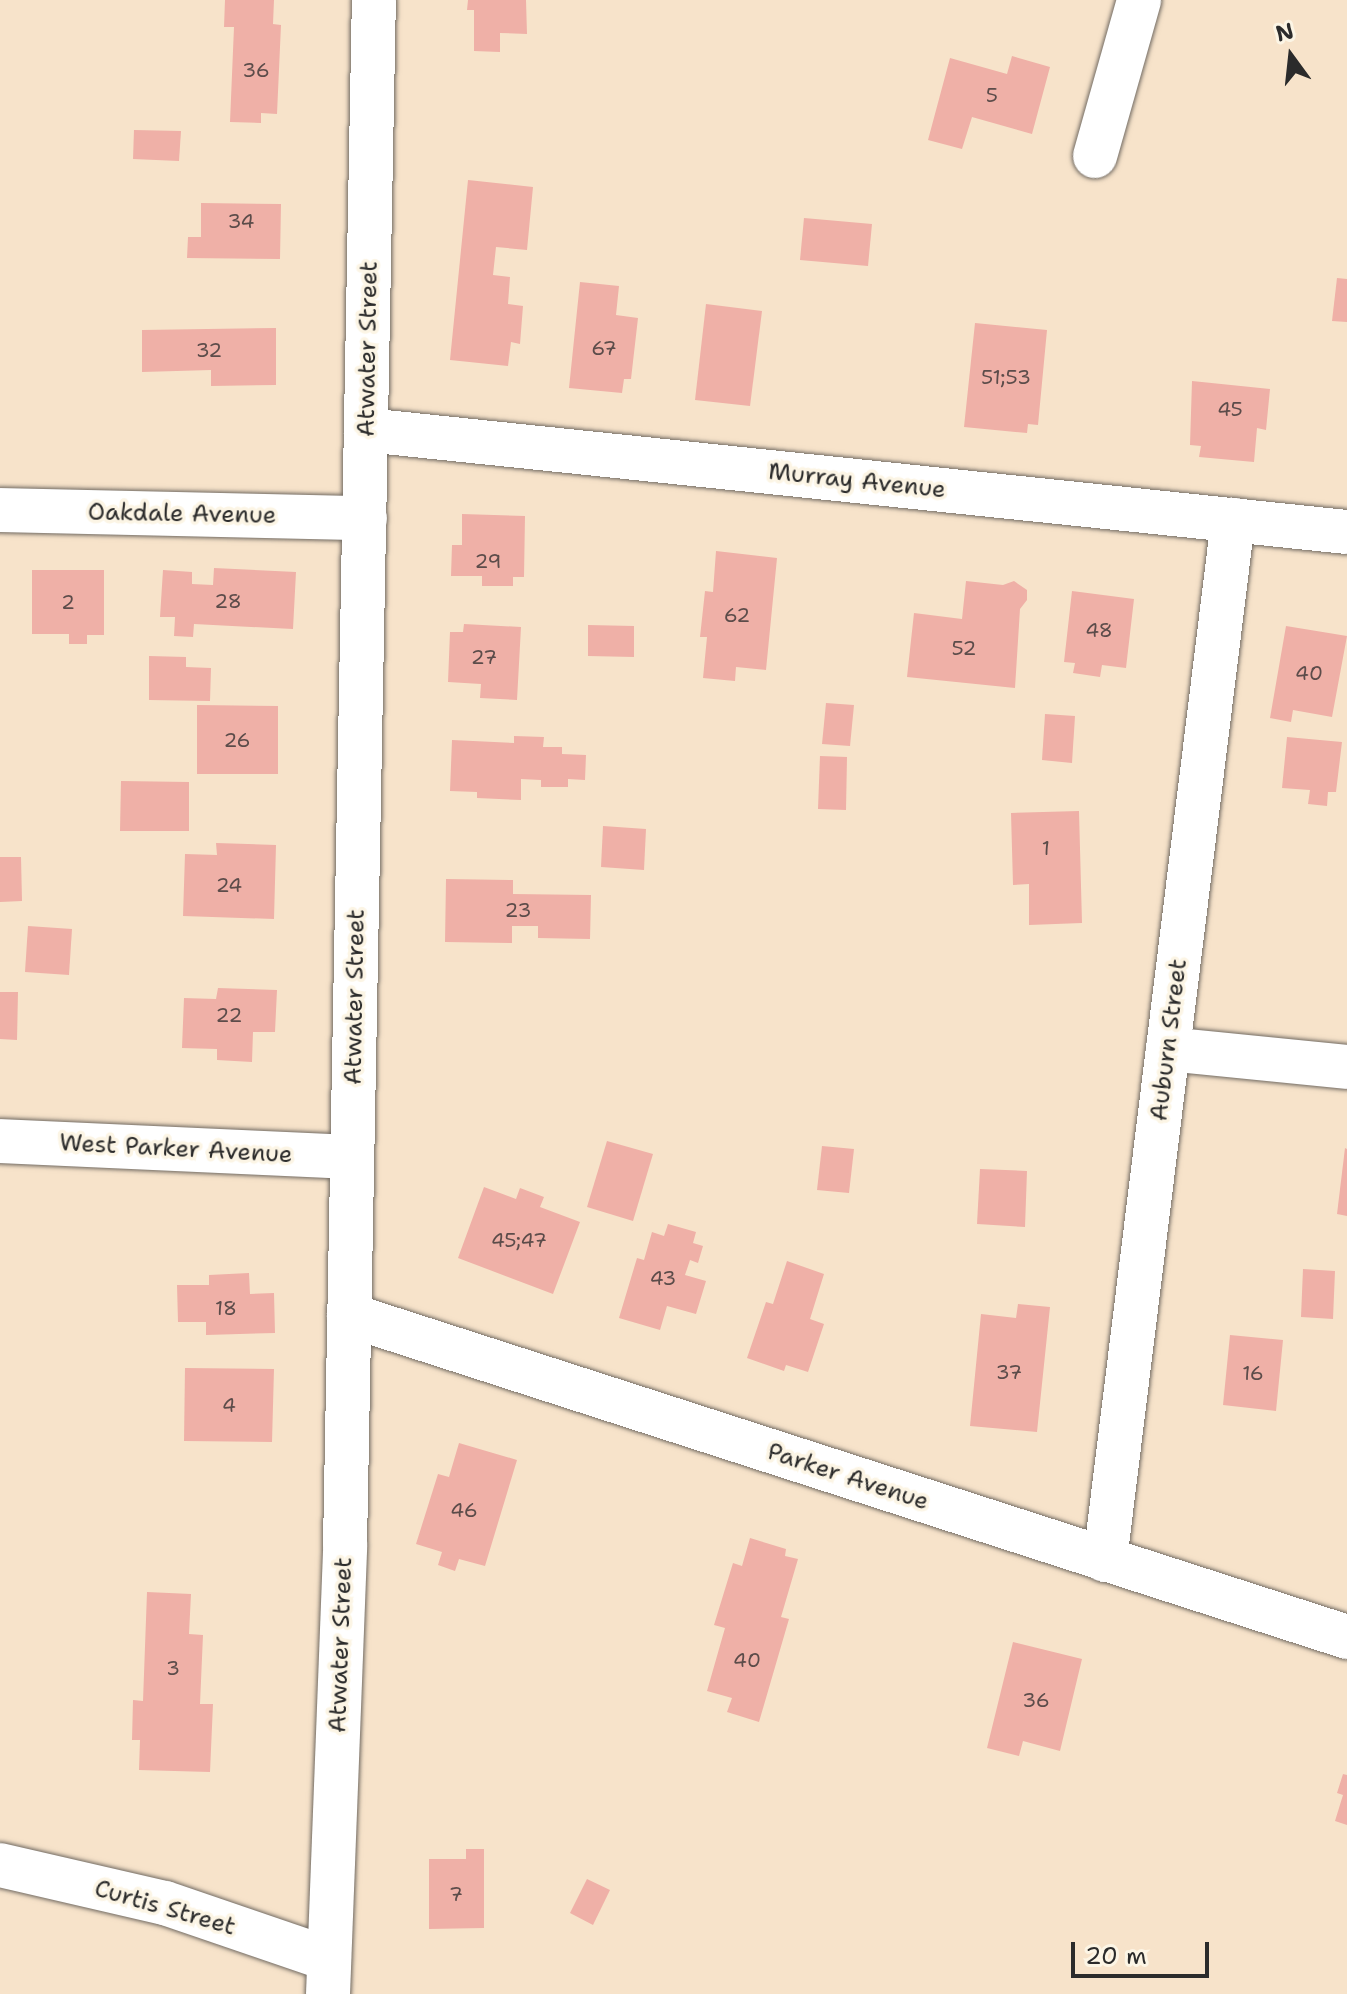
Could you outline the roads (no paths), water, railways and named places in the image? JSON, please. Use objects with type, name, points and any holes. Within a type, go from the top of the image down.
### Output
[{"type":"street","name":"Atwater Street","points":[[328,1976],[345,1546],[374,0]]},
{"type":"street","points":[[1095,156],[1139,0]]},
{"type":"street","name":"Murray Avenue","points":[[366,430],[1347,532]]},
{"type":"street","name":"Oakdale Avenue","points":[[0,510],[365,518]]},
{"type":"street","name":"Auburn Street","points":[[1105,1560],[1233,520]]},
{"type":"street","points":[[1168,1049],[1347,1067]]},
{"type":"street","name":"West Parker Avenue","points":[[0,1141],[352,1157]]},
{"type":"street","name":"Parker Avenue","points":[[349,1315],[1347,1637]]},
{"type":"street","name":"Curtis Street","points":[[0,1865],[165,1903],[328,1976]]}]
